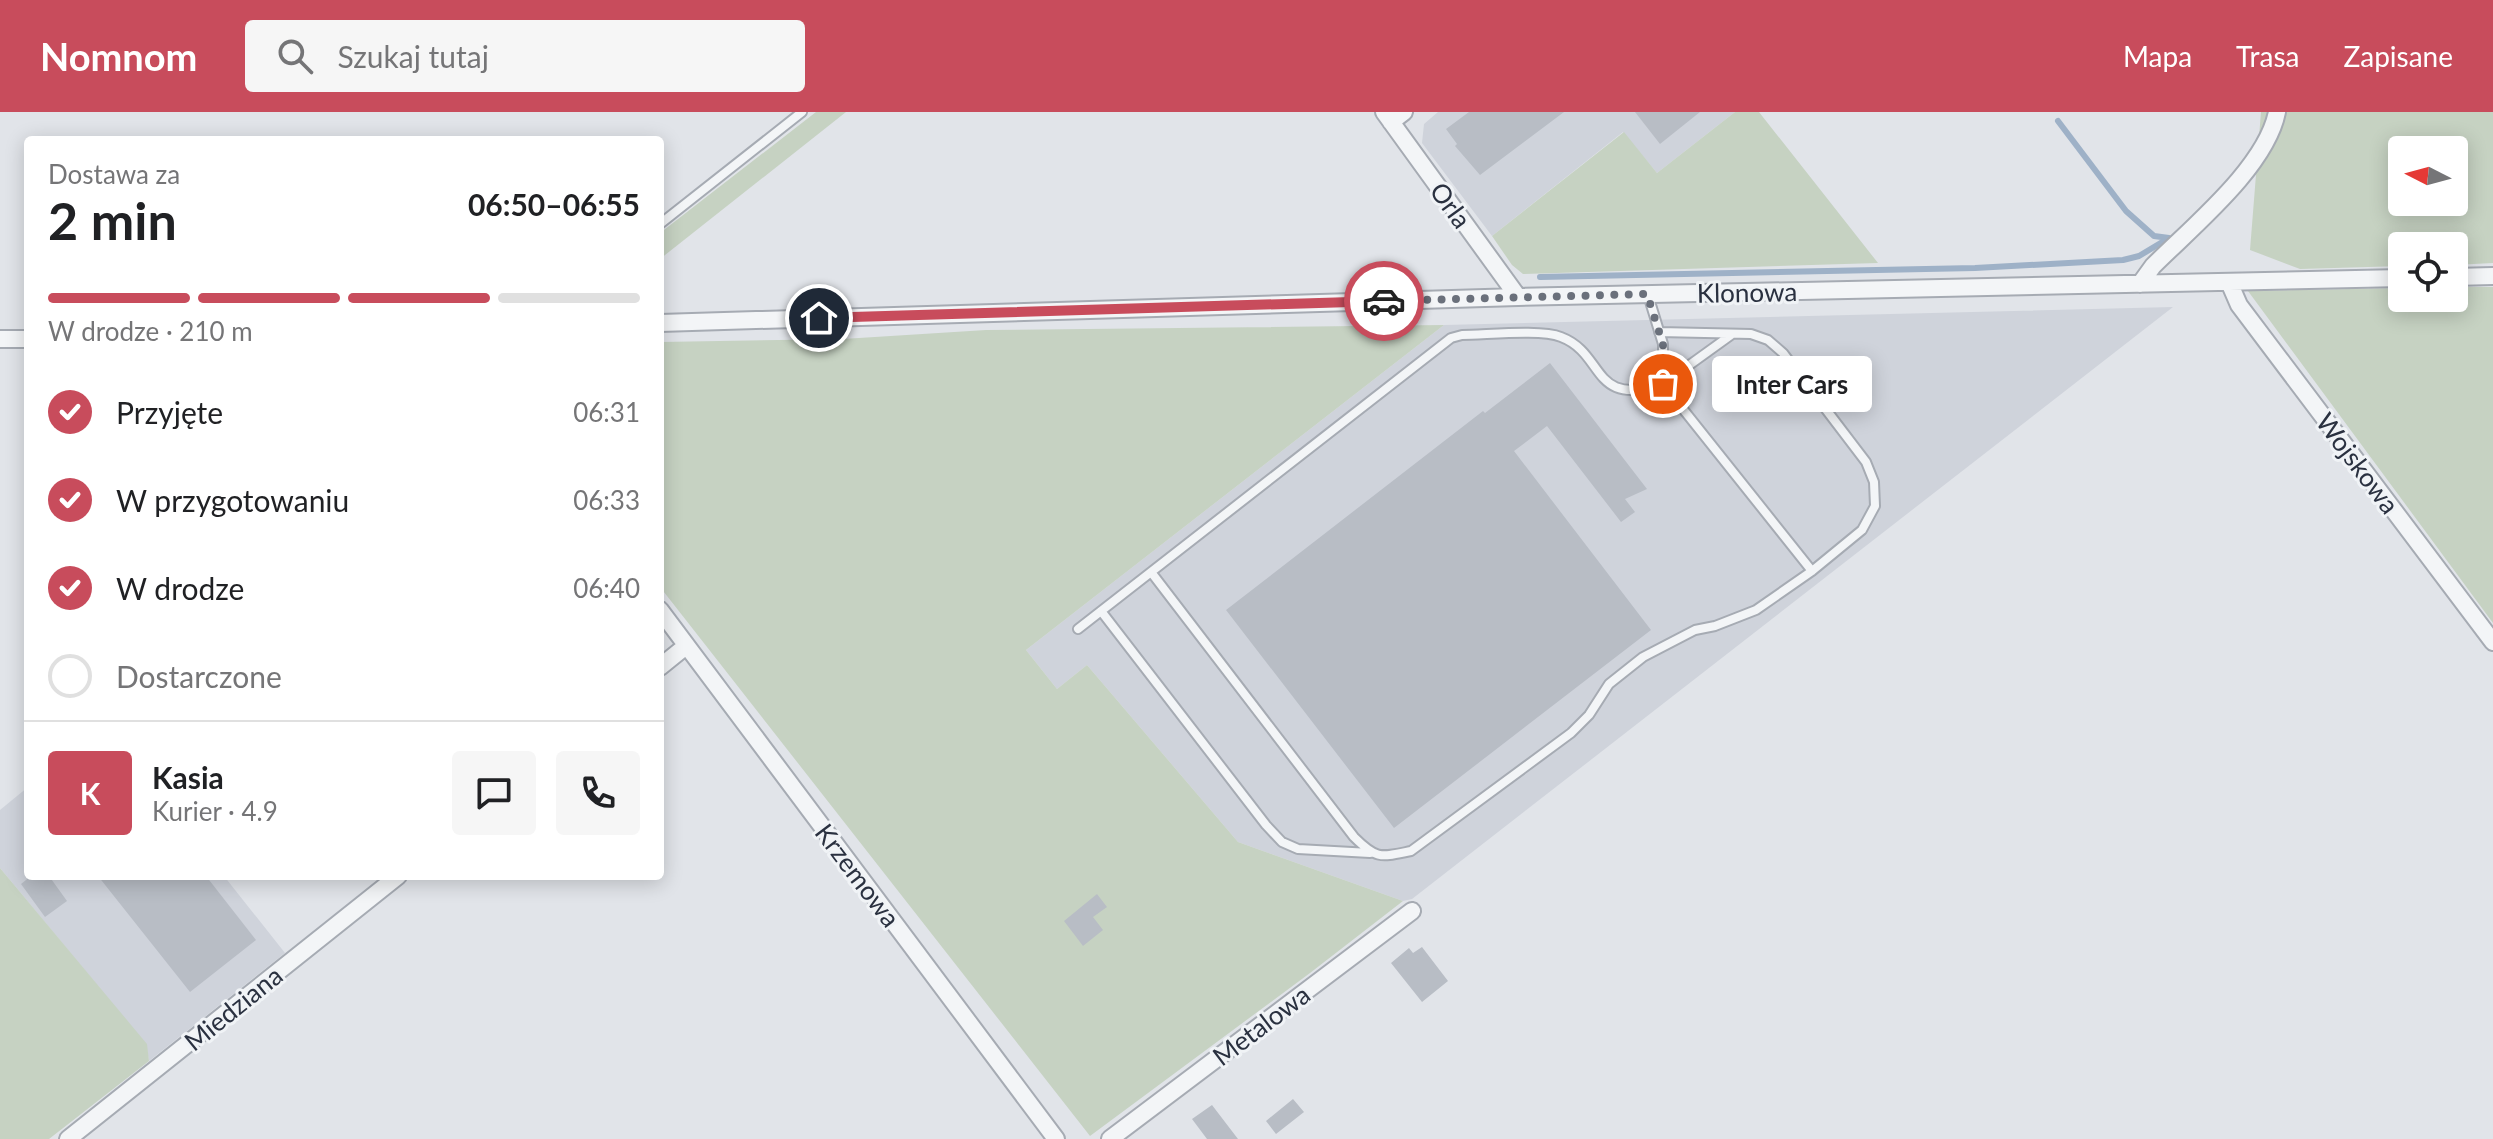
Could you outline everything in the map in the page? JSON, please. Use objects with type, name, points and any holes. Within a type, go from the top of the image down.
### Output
[{"type":"street","points":[[2140,284],[2153,266],[2251,164],[2271,135],[2277,112]]},
{"type":"street","name":"Orla","points":[[1393,115],[1518,297]]},
{"type":"street","points":[[2468,277],[2493,276]]},
{"type":"street","name":"Klonowa","points":[[664,323],[1518,297],[2388,278]]},
{"type":"street","name":"Wojskowa","points":[[2229,282],[2239,305],[2493,642]]},
{"type":"street","points":[[0,339],[24,339]]},
{"type":"street","name":"Krzemowa","points":[[664,616],[1056,1139]]},
{"type":"street","points":[[664,664],[686,646]]},
{"type":"street","name":"Miedziana","points":[[68,1139],[393,880]]},
{"type":"street","name":"Metalowa","points":[[1110,1139],[1412,911]]},
{"type":"lane","points":[[664,221],[802,112]]},
{"type":"lane","points":[[1647,294],[1663,344],[1663,384],[1812,571]]},
{"type":"lane","points":[[1101,611],[1282,842],[1298,849],[1386,856],[1411,851],[1571,733],[1589,715],[1609,684],[1643,657],[1695,630],[1715,626],[1756,610],[1812,571],[1862,530],[1875,506],[1874,482],[1866,462],[1783,353],[1768,340],[1751,334],[1659,332]]},
{"type":"lane","points":[[1078,629],[1451,338],[1462,335],[1559,335],[1579,348],[1610,384],[1621,389],[1637,390],[1663,384],[1731,335]]},
{"type":"lane","points":[[1151,572],[1354,837],[1370,853]]},
{"type":"shaded area","points":[[1438,112],[1735,112],[1657,173],[1623,132],[1492,236],[1422,143],[1424,124]]},
{"type":"shaded area","points":[[2173,307],[1412,899],[1403,901],[1238,842],[1087,665],[1057,689],[1026,650],[1444,325]]},
{"type":"shaded area","points":[[24,790],[24,880],[227,880],[285,953],[149,1061],[146,1044],[0,868],[0,810]]},
{"type":"green space","points":[[816,112],[846,112],[664,256],[664,230]]},
{"type":"green space","points":[[1735,112],[1759,112],[1878,263],[1523,274],[1512,265],[1492,236],[1624,132],[1657,173]]},
{"type":"green space","points":[[2261,112],[2493,112],[2493,263],[2468,264],[2468,232],[2388,232],[2388,266],[2300,269],[2250,250]]},
{"type":"green space","points":[[2468,287],[2493,287],[2493,623],[2248,291],[2388,288],[2388,312],[2468,312]]},
{"type":"green space","points":[[1444,325],[1026,650],[1057,689],[1087,665],[1238,842],[1403,901],[1090,1136],[664,592],[664,342],[843,339],[986,330]]},
{"type":"green space","points":[[0,868],[147,1044],[149,1061],[49,1139],[0,1139]]},
{"type":"building","points":[[1469,112],[1564,112],[1480,175],[1455,146],[1457,144],[1446,129]]},
{"type":"building","points":[[1635,112],[1700,112],[1660,144]]},
{"type":"building","points":[[1550,363],[1647,489],[1625,499],[1635,512],[1621,522],[1547,426],[1514,451],[1651,630],[1394,828],[1226,610],[1483,411],[1485,413]]},
{"type":"building","points":[[26,880],[52,880],[67,901],[45,917],[21,884]]},
{"type":"building","points":[[101,880],[209,880],[256,940],[190,992]]},
{"type":"building","points":[[1097,894],[1107,907],[1093,917],[1103,930],[1083,946],[1064,921]]},
{"type":"building","points":[[1422,947],[1448,981],[1422,1002],[1391,963],[1409,948],[1413,953]]},
{"type":"building","points":[[1293,1099],[1304,1112],[1276,1134],[1266,1121]]},
{"type":"building","points":[[1212,1105],[1238,1139],[1207,1139],[1192,1119]]},
{"type":"waterway","points":[[1540,277],[1975,268],[2123,260],[2139,256],[2169,238],[2154,236],[2126,211],[2058,121]]},
{"type":"way so far","points":[[1384,301],[1647,294],[1663,344],[1663,384]]},
{"type":"place","name":"Inter Cars","points":[[1663,384]]},
{"type":"route","points":[[819,318],[1384,301]]}]
